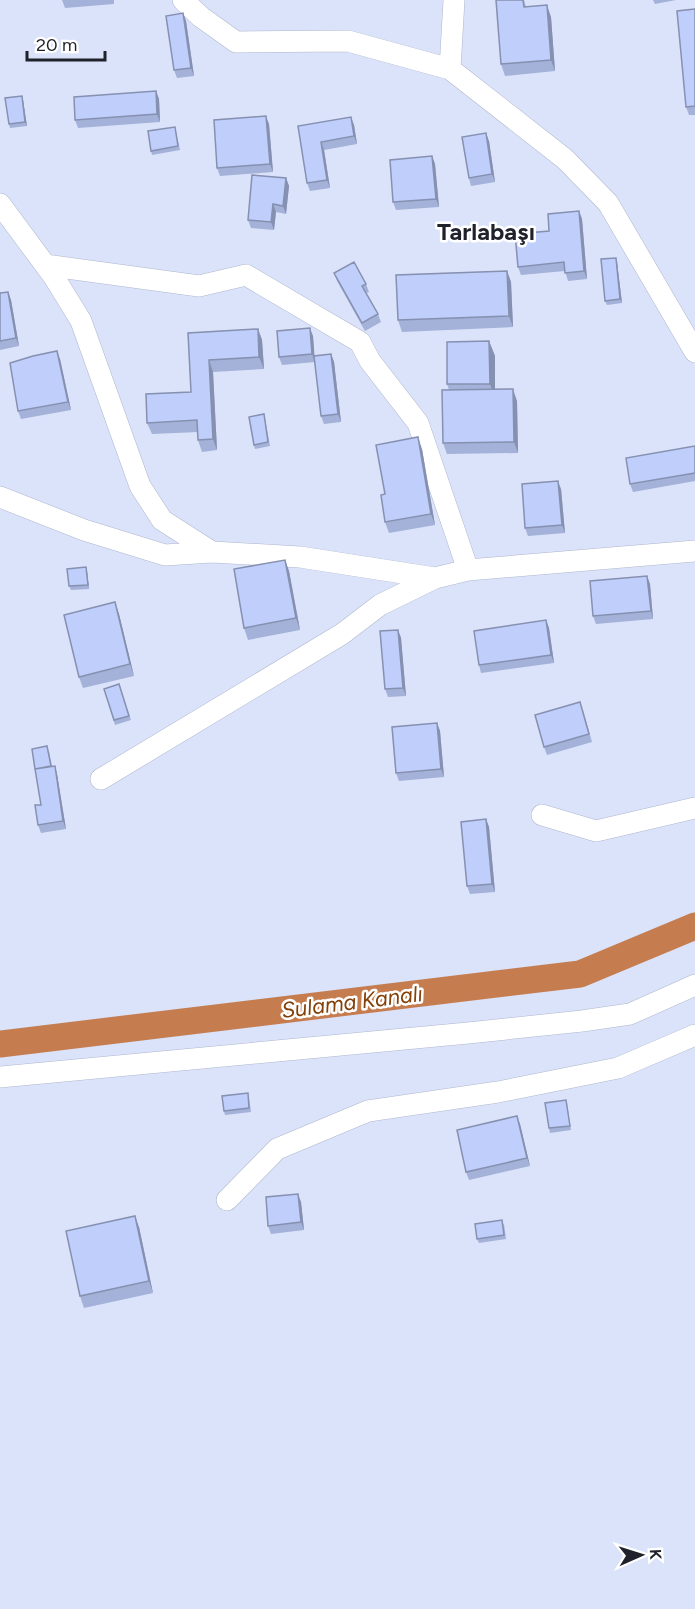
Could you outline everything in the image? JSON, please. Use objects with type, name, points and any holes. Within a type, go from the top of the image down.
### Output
[{"type":"street","points":[[183,0],[201,17],[236,42],[348,41],[450,69],[565,159],[608,203],[695,352]]},
{"type":"street","points":[[450,69],[454,0]]},
{"type":"street","points":[[0,204],[45,265],[81,321],[140,486],[162,520],[212,552]]},
{"type":"street","points":[[45,265],[199,286],[246,274],[360,342],[370,361],[418,423],[468,570]]},
{"type":"street","points":[[0,497],[84,530],[165,555],[212,552],[300,557],[435,578]]},
{"type":"street","points":[[101,778],[342,634],[380,605],[435,578],[468,570],[695,550]]},
{"type":"street","points":[[542,815],[596,831],[695,808]]},
{"type":"street","points":[[0,1077],[582,1021],[630,1014],[695,985]]},
{"type":"street","points":[[226,1200],[277,1149],[368,1111],[498,1092],[618,1068],[695,1035]]},
{"type":"building","points":[[496,0],[523,0],[524,7],[547,5],[551,60],[501,64]]},
{"type":"building","points":[[695,9],[695,106],[686,107],[677,11]]},
{"type":"building","points":[[183,13],[191,68],[174,70],[166,16]]},
{"type":"building","points":[[156,91],[157,114],[75,120],[74,97]]},
{"type":"building","points":[[22,96],[25,122],[9,124],[5,98]]},
{"type":"building","points":[[266,116],[270,164],[217,168],[214,120]]},
{"type":"building","points":[[351,117],[354,136],[321,142],[327,180],[307,183],[298,126]]},
{"type":"building","points":[[175,127],[178,146],[151,151],[148,131]]},
{"type":"building","points":[[486,133],[492,174],[469,178],[462,137]]},
{"type":"building","points":[[432,156],[436,199],[393,202],[390,160]]},
{"type":"building","points":[[252,175],[286,178],[283,206],[273,204],[271,222],[248,220]]},
{"type":"building","points":[[579,211],[584,271],[565,273],[564,262],[518,267],[515,234],[549,231],[548,214]]},
{"type":"building","points":[[616,258],[620,299],[605,301],[601,259]]},
{"type":"building","points":[[354,262],[366,284],[362,286],[378,314],[362,323],[334,273]]},
{"type":"building","points":[[507,271],[509,316],[398,320],[396,275]]},
{"type":"building","points":[[8,292],[16,338],[0,341],[0,293]]},
{"type":"building","points":[[310,328],[312,354],[279,357],[277,331]]},
{"type":"building","points":[[258,329],[259,357],[209,360],[213,439],[198,440],[197,420],[147,423],[146,394],[191,392],[188,333]]},
{"type":"building","points":[[489,341],[490,384],[447,384],[447,342]]},
{"type":"building","points":[[57,351],[68,402],[18,411],[10,363]]},
{"type":"building","points":[[331,354],[338,414],[321,416],[314,356]]},
{"type":"building","points":[[513,389],[514,442],[443,443],[442,390]]},
{"type":"building","points":[[264,414],[268,442],[254,445],[249,417]]},
{"type":"building","points":[[418,437],[431,514],[385,522],[381,495],[385,494],[376,445]]},
{"type":"building","points":[[695,446],[695,473],[630,484],[626,458]]},
{"type":"building","points":[[558,481],[562,525],[525,528],[522,484]]},
{"type":"building","points":[[285,560],[296,618],[244,628],[234,569]]},
{"type":"building","points":[[86,567],[88,585],[69,586],[67,569]]},
{"type":"building","points":[[647,576],[651,611],[593,616],[590,581]]},
{"type":"building","points":[[115,602],[130,664],[79,677],[64,615]]},
{"type":"building","points":[[546,620],[551,655],[479,665],[474,631]]},
{"type":"building","points":[[398,630],[403,688],[385,689],[380,631]]},
{"type":"building","points":[[119,684],[129,716],[114,720],[104,689]]},
{"type":"building","points":[[580,702],[589,734],[544,747],[535,715]]},
{"type":"building","points":[[437,723],[441,769],[396,773],[392,727]]},
{"type":"building","points":[[47,746],[51,766],[35,769],[32,749]]},
{"type":"building","points":[[55,766],[63,821],[38,825],[35,805],[41,805],[35,769]]},
{"type":"building","points":[[486,819],[492,884],[467,886],[461,822]]},
{"type":"building","points":[[248,1093],[249,1108],[224,1111],[222,1096]]},
{"type":"building","points":[[566,1100],[570,1126],[549,1128],[545,1103]]},
{"type":"building","points":[[517,1116],[527,1158],[466,1172],[457,1130]]},
{"type":"building","points":[[298,1194],[301,1222],[268,1226],[266,1197]]},
{"type":"building","points":[[135,1216],[149,1281],[80,1296],[66,1231]]},
{"type":"building","points":[[502,1220],[504,1235],[477,1239],[475,1224]]},
{"type":"waterway","name":"Sulama Kanalı","points":[[0,1044],[580,974],[695,926]]},
{"type":"district","name":"Tarlabaşı","points":[[486,231]]}]
